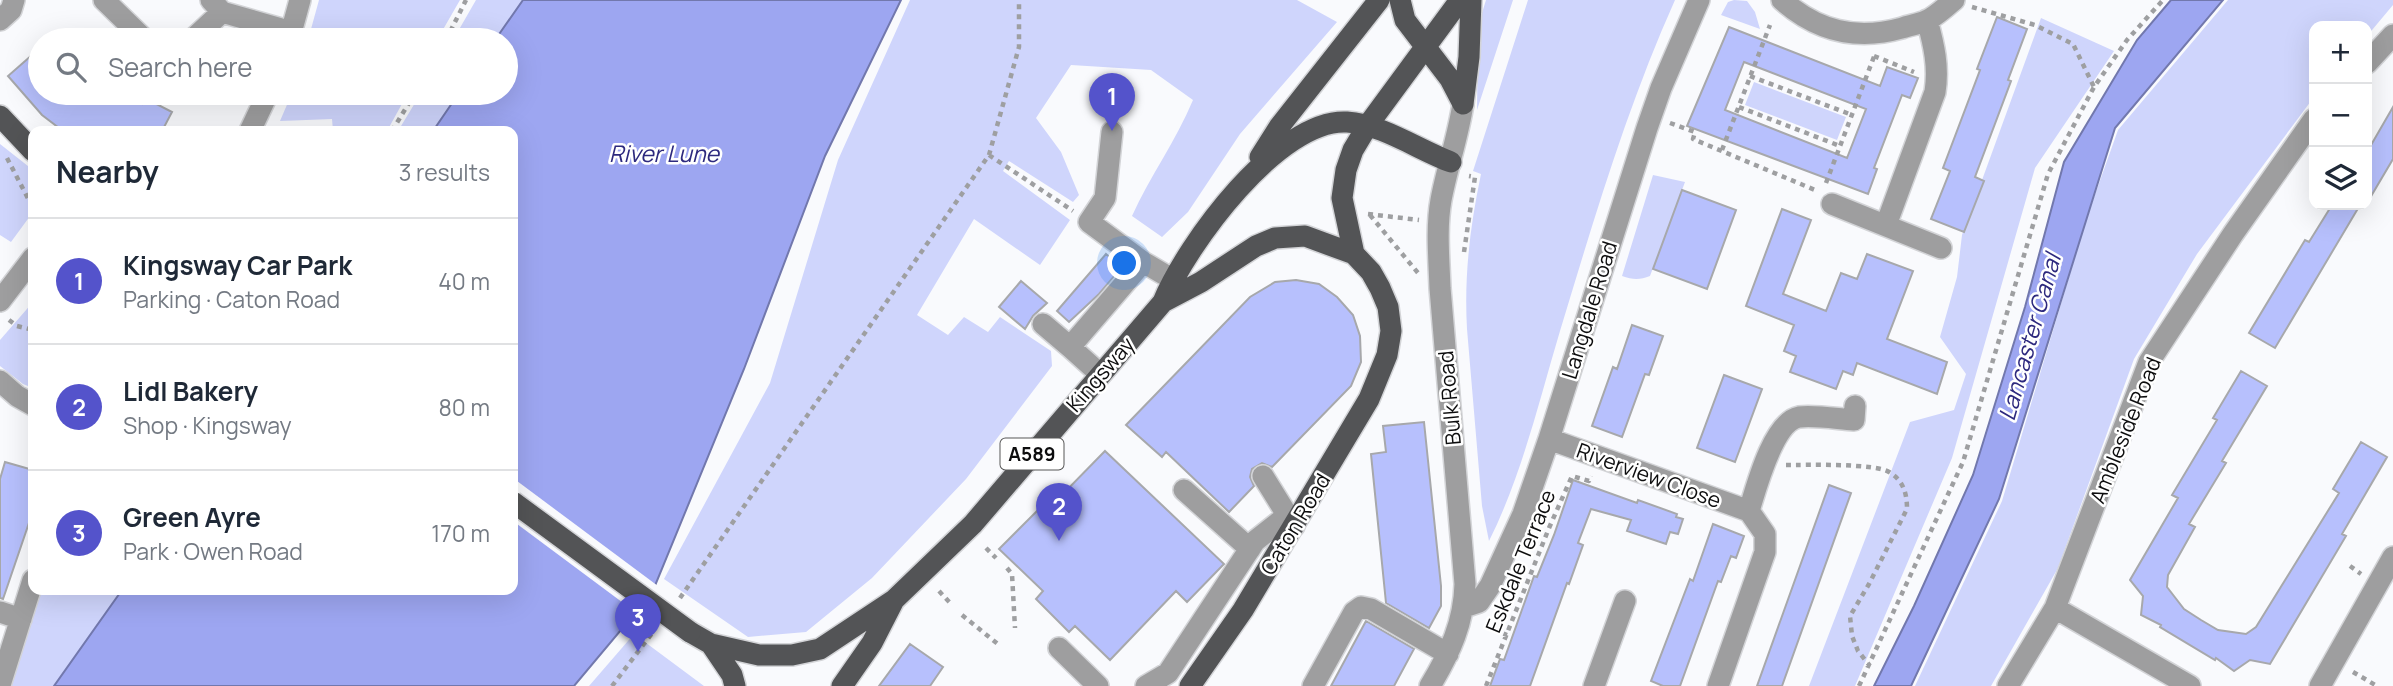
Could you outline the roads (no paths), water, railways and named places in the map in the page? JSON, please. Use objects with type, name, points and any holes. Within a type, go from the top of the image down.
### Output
[{"type":"main road","name":"A589","points":[[1163,302],[1172,279],[1202,234],[1240,189],[1279,127],[1379,0]]},
{"type":"main road","points":[[1400,0],[1405,20],[1450,79],[1463,104]]},
{"type":"main road","points":[[1354,254],[1342,198],[1346,170],[1353,149],[1460,0]]},
{"type":"main road","points":[[1463,104],[1469,57],[1471,0]]},
{"type":"main road","points":[[0,116],[28,146]]},
{"type":"main road","points":[[1240,189],[1271,155],[1323,124],[1339,122],[1368,125],[1451,162]]},
{"type":"main road","name":"A589","points":[[1163,302],[1201,282],[1248,250],[1275,238],[1305,236],[1354,254]]},
{"type":"main road","name":"Caton Road","points":[[1190,686],[1243,610],[1291,520],[1369,399],[1387,355],[1391,331],[1388,307],[1371,272],[1354,254]]},
{"type":"main road","name":"Kingsway","points":[[894,600],[973,524],[1163,302]]},
{"type":"main road","name":"A589","points":[[518,506],[690,632],[711,644],[759,655],[792,655],[820,649],[894,600]]},
{"type":"main road","points":[[842,686],[872,643],[894,600]]},
{"type":"main road","name":"A589","points":[[711,644],[732,675],[735,686]]},
{"type":"street","points":[[0,20],[11,10],[14,0]]},
{"type":"street","points":[[104,0],[133,28]]},
{"type":"street","points":[[293,28],[300,0]]},
{"type":"street","name":"Langdale Road","points":[[1464,607],[1479,602],[1490,586],[1523,514],[1647,128],[1699,0]]},
{"type":"street","points":[[1782,0],[1800,16],[1827,29],[1854,34],[1885,33],[1927,20],[1961,2]]},
{"type":"street","points":[[200,28],[216,6],[271,28]]},
{"type":"street","points":[[1886,225],[1935,92],[1938,73],[1936,53],[1927,20]]},
{"type":"street","points":[[2372,58],[2393,35]]},
{"type":"street","name":"Bulk Road","points":[[1430,686],[1448,654],[1464,607],[1464,573],[1438,249],[1441,202],[1463,104]]},
{"type":"street","points":[[252,126],[262,105]]},
{"type":"street","name":"Ambleside Road","points":[[2008,686],[2054,608],[2149,362],[2309,126]]},
{"type":"street","points":[[1112,132],[1105,198],[1089,222],[1143,262],[1172,279]]},
{"type":"street","points":[[1832,204],[1941,248]]},
{"type":"street","points":[[1070,346],[1143,262]]},
{"type":"street","points":[[2,304],[28,265]]},
{"type":"street","points":[[1043,324],[1100,374]]},
{"type":"street","points":[[0,381],[28,402]]},
{"type":"street","name":"Riverview Close","points":[[1749,511],[1764,465],[1782,428],[1797,417],[1854,420],[1855,406]]},
{"type":"street","name":"Riverview Close","points":[[1549,439],[1749,511],[1765,534],[1765,552],[1718,686]]},
{"type":"street","points":[[1146,686],[1168,673],[1255,541],[1291,520],[1264,476]]},
{"type":"street","points":[[1184,490],[1250,549]]},
{"type":"street","points":[[2320,686],[2393,557]]},
{"type":"street","points":[[0,685],[28,595]]},
{"type":"street","points":[[1595,686],[1625,601]]},
{"type":"street","points":[[1313,686],[1354,612],[1362,607],[1371,609],[1448,654]]},
{"type":"street","points":[[2054,608],[2189,686]]},
{"type":"street","points":[[0,612],[21,619]]},
{"type":"street","points":[[1059,648],[1098,686]]},
{"type":"water","name":"River Lune","points":[[523,0],[901,0],[825,156],[744,369],[652,593],[574,686],[54,686],[118,595],[518,595],[518,126],[436,126],[451,105],[518,105],[518,28],[503,28]]},
{"type":"water","name":"Lancaster Canal","points":[[2171,0],[2223,0],[2115,128],[1999,499],[1911,686],[1874,686],[1914,606],[1973,475],[2025,307],[2064,162],[2137,40]]},
{"type":"place","name":"Kingsway Car Park","points":[[1112,131]]},
{"type":"place","name":"Lidl Bakery","points":[[1059,541]]},
{"type":"place","name":"Green Ayre","points":[[638,652]]}]
